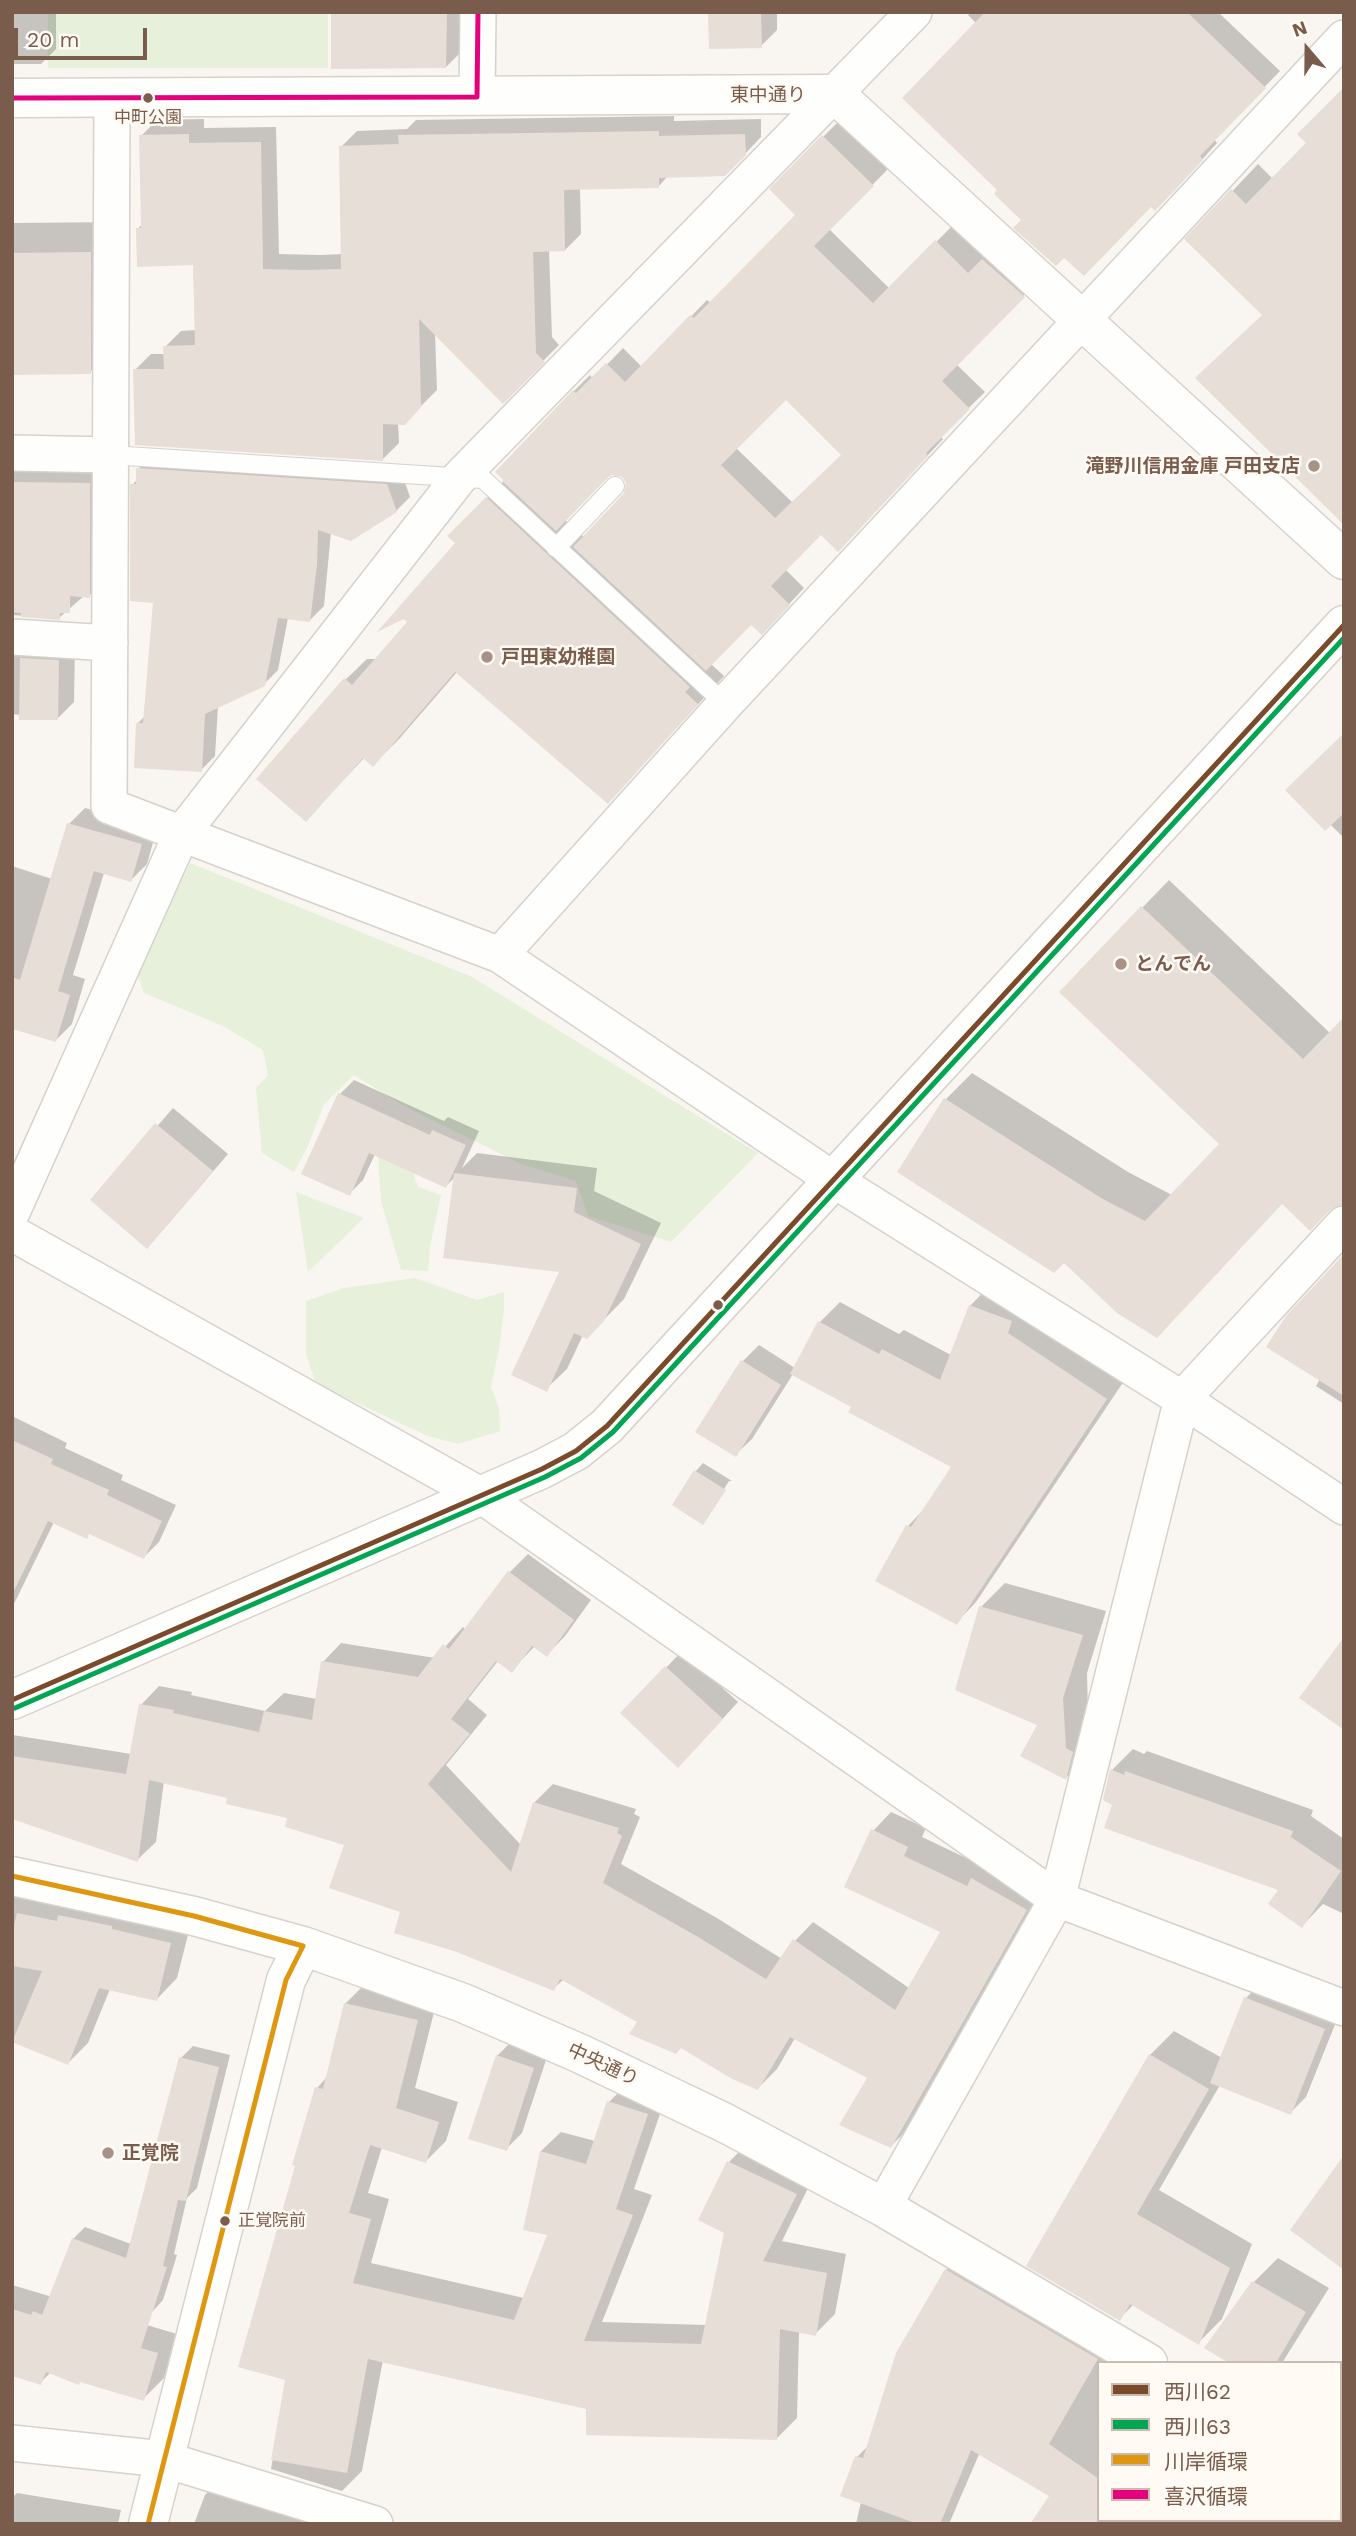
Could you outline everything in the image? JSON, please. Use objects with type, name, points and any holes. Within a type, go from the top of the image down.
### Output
[{"type":"street","points":[[477,97],[478,12]]},
{"type":"street","points":[[12,1212],[182,833],[459,478],[914,12]]},
{"type":"street","points":[[500,955],[725,704],[1344,38]]},
{"type":"street","name":"東中通り","points":[[12,98],[835,94],[1344,560]]},
{"type":"street","points":[[112,98],[109,806],[500,955],[834,1180],[1182,1399],[1344,1507]]},
{"type":"street","points":[[12,453],[111,455]]},
{"type":"street","points":[[12,1700],[482,1496],[576,1451],[607,1426],[1344,625]]},
{"type":"street","points":[[12,638],[110,643]]},
{"type":"street","points":[[883,2207],[1056,1899],[1182,1399],[1344,1224]]},
{"type":"street","points":[[12,1233],[482,1496],[1056,1899],[1344,2008]]},
{"type":"street","name":"中央通り","points":[[12,1877],[194,1916],[303,1946],[463,2003],[581,2054],[725,2123],[883,2207],[1145,2361]]},
{"type":"street","points":[[148,2524],[286,1980],[303,1946]]},
{"type":"street","points":[[12,2444],[163,2459],[375,2524]]},
{"type":"lane","points":[[111,455],[483,479],[725,704]]},
{"type":"lane","points":[[556,548],[615,486]]},
{"type":"green space","name":"中町公園","points":[[48,12],[328,12],[328,68],[48,68]]},
{"type":"green space","points":[[190,863],[472,977],[758,1153],[671,1242],[588,1216],[576,1181],[521,1164],[402,1105],[354,1075],[324,1104],[308,1146],[294,1172],[262,1153],[256,1088],[268,1075],[263,1050],[223,1026],[144,993],[137,973]]},
{"type":"green space","points":[[405,1121],[419,1139],[411,1167],[418,1187],[441,1195],[430,1246],[428,1271],[401,1270],[381,1201],[378,1154],[384,1126]]},
{"type":"green space","points":[[296,1192],[364,1218],[308,1272]]},
{"type":"green space","points":[[415,1278],[477,1300],[504,1292],[499,1349],[491,1387],[499,1408],[500,1431],[458,1444],[428,1436],[316,1384],[306,1354],[306,1301],[344,1288]]},
{"type":"building","points":[[985,12],[1187,12],[1266,88],[1200,156],[1203,160],[1155,211],[1151,207],[1084,276],[1064,258],[1056,266],[1013,228],[1021,220],[994,194],[997,190],[902,98]]},
{"type":"building","points":[[447,13],[446,68],[331,69],[331,14]]},
{"type":"building","points":[[708,13],[761,13],[762,48],[709,49]]},
{"type":"building","points":[[1344,87],[1344,525],[1195,378],[1262,315],[1184,239],[1231,189],[1246,204],[1306,143],[1297,134]]},
{"type":"building","points":[[659,131],[659,136],[745,134],[746,155],[725,176],[659,178],[659,188],[564,190],[565,251],[533,252],[536,353],[545,362],[503,404],[419,319],[421,407],[405,425],[383,424],[383,461],[135,445],[133,369],[164,369],[163,346],[195,345],[193,265],[137,267],[136,228],[141,228],[139,135],[189,134],[189,143],[261,142],[263,269],[304,270],[341,269],[339,146],[399,144],[398,135]]},
{"type":"building","points":[[822,135],[874,186],[814,246],[873,303],[935,240],[968,273],[982,259],[1025,297],[942,381],[970,409],[926,453],[928,456],[838,552],[821,535],[771,586],[790,605],[762,635],[751,625],[706,671],[573,547],[624,493],[626,483],[622,477],[612,475],[607,478],[556,531],[495,472],[573,390],[576,393],[606,363],[625,382],[690,315],[694,318],[795,215],[769,189]],"holes":[[[786,400],[841,455],[775,518],[721,465]]]},
{"type":"building","points":[[91,252],[91,374],[12,375],[12,253]]},
{"type":"building","points":[[136,468],[387,484],[397,512],[351,541],[318,530],[310,622],[278,618],[265,686],[205,714],[202,772],[134,768],[136,723],[143,723],[153,603],[130,601],[130,484],[136,484]]},
{"type":"building","points":[[12,482],[90,483],[90,598],[70,596],[70,613],[60,613],[60,620],[21,617],[21,613],[12,612]]},
{"type":"building","points":[[486,497],[690,687],[685,692],[698,704],[608,804],[455,672],[373,767],[363,758],[306,822],[256,779],[344,678],[352,685],[407,622],[404,619],[377,632],[455,543],[447,536]]},
{"type":"building","points":[[20,658],[59,660],[58,720],[19,720]]},
{"type":"building","points":[[1344,733],[1344,813],[1325,831],[1285,790]]},
{"type":"building","points":[[67,823],[142,844],[131,882],[94,871],[58,991],[70,995],[56,1042],[12,1029],[12,977],[20,980]]},
{"type":"building","points":[[1141,906],[1303,1059],[1344,1017],[1344,1204],[1330,1210],[1310,1231],[1282,1204],[1157,1338],[1117,1313],[1064,1263],[1054,1273],[897,1172],[944,1098],[1101,1198],[1145,1221],[1219,1144],[1059,992]]},
{"type":"building","points":[[338,1093],[430,1135],[432,1130],[466,1145],[446,1188],[369,1153],[350,1196],[301,1174]]},
{"type":"building","points":[[155,1123],[213,1171],[147,1249],[90,1200]]},
{"type":"building","points":[[454,1173],[577,1188],[574,1212],[641,1244],[604,1321],[587,1339],[574,1333],[547,1392],[511,1375],[559,1272],[443,1258]]},
{"type":"building","points":[[1344,1254],[1344,1396],[1266,1347],[1286,1316]]},
{"type":"building","points":[[969,1305],[1012,1321],[1008,1333],[1107,1399],[957,1625],[875,1581],[906,1525],[911,1527],[951,1467],[848,1412],[851,1407],[790,1374],[818,1321],[879,1354],[882,1349],[940,1380]]},
{"type":"building","points":[[741,1360],[781,1385],[736,1457],[695,1432]]},
{"type":"building","points":[[12,1440],[53,1459],[51,1464],[109,1490],[107,1495],[162,1521],[144,1559],[89,1534],[87,1539],[48,1521],[12,1595]]},
{"type":"building","points":[[694,1470],[726,1490],[703,1525],[672,1505]]},
{"type":"building","points":[[508,1571],[574,1620],[547,1657],[532,1646],[512,1673],[496,1661],[451,1719],[470,1734],[428,1784],[511,1872],[533,1802],[619,1828],[617,1833],[622,1836],[603,1883],[766,1979],[793,1939],[895,2010],[940,1932],[844,1887],[871,1829],[908,1847],[904,1856],[967,1886],[971,1878],[1027,1910],[891,2148],[839,2125],[867,2078],[790,2037],[758,2090],[732,2079],[681,2048],[676,2054],[629,2034],[637,2022],[560,1979],[554,1991],[454,1951],[394,1933],[400,1912],[329,1888],[344,1845],[285,1827],[287,1818],[226,1804],[227,1798],[149,1780],[138,1862],[12,1819],[12,1756],[126,1774],[139,1704],[174,1710],[173,1713],[259,1732],[264,1711],[312,1720],[321,1661],[418,1677],[443,1644],[449,1649]]},
{"type":"building","points":[[979,1606],[1083,1635],[1063,1698],[1066,1748],[1073,1752],[1066,1780],[1020,1756],[1037,1725],[955,1690]]},
{"type":"building","points":[[1344,1637],[1344,1730],[1299,1698]]},
{"type":"building","points":[[665,1666],[723,1719],[678,1768],[620,1713]]},
{"type":"building","points":[[1110,1769],[1124,1775],[1125,1771],[1293,1831],[1291,1837],[1341,1871],[1302,1928],[1268,1904],[1278,1890],[1104,1828],[1112,1805],[1103,1800]]},
{"type":"building","points":[[17,1913],[57,1921],[58,1915],[112,1926],[112,1929],[171,1943],[157,2001],[99,1988],[68,2065],[12,2042],[42,1971],[12,1966],[12,1934]]},
{"type":"building","points":[[1244,1997],[1325,2029],[1291,2115],[1210,2083]]},
{"type":"building","points":[[344,2003],[418,2020],[396,2108],[439,2122],[426,2163],[370,2145],[349,2213],[371,2219],[353,2283],[514,2320],[547,2235],[523,2230],[540,2151],[586,2164],[607,2101],[648,2114],[616,2209],[633,2215],[584,2341],[701,2344],[724,2233],[698,2220],[727,2161],[797,2194],[763,2261],[827,2273],[816,2336],[780,2329],[777,2440],[586,2435],[586,2409],[368,2359],[347,2473],[271,2460],[285,2380],[238,2367],[295,2166],[292,2165],[315,2087],[323,2089]]},
{"type":"building","points":[[1149,2054],[1209,2089],[1137,2214],[1230,2268],[1199,2345],[1130,2304],[1120,2321],[1026,2266]]},
{"type":"building","points":[[496,2055],[534,2068],[507,2151],[468,2139]]},
{"type":"building","points":[[179,2057],[219,2067],[186,2201],[178,2200],[163,2266],[167,2267],[141,2348],[158,2353],[144,2401],[80,2382],[79,2385],[46,2372],[41,2385],[12,2376],[12,2309],[31,2315],[33,2311],[42,2315],[72,2238],[126,2258]]},
{"type":"building","points":[[1344,2155],[1344,2270],[1290,2230]]},
{"type":"building","points":[[945,2269],[1098,2359],[1049,2444],[1097,2478],[1099,2524],[1030,2524],[1049,2496],[971,2450],[940,2524],[918,2524],[840,2496],[855,2456],[863,2458],[896,2353]]},
{"type":"building","points":[[1252,2281],[1306,2312],[1277,2361],[1226,2361],[1204,2348]]},
{"type":"transit line","name":"喜沢循環","points":[[12,98],[477,97],[478,12]]},
{"type":"transit line","name":"西川62","points":[[12,1700],[542,1469],[576,1451],[607,1426],[1344,625]]},
{"type":"transit line","name":"西川63","points":[[15,1708],[545,1477],[581,1458],[613,1432],[1344,638]]},
{"type":"transit line","name":"川岸循環","points":[[12,1876],[194,1916],[303,1946],[286,1980],[148,2524]]},
{"type":"place","name":"中町公園","points":[[148,98]]},
{"type":"place","name":"滝野川信用金庫 戸田支店","points":[[1314,466]]},
{"type":"place","name":"戸田東幼稚園","points":[[487,657]]},
{"type":"place","name":"とんでん","points":[[1121,964]]},
{"type":"place","name":"正覚院","points":[[108,2153]]},
{"type":"place","name":"正覚院前","points":[[225,2221]]}]
